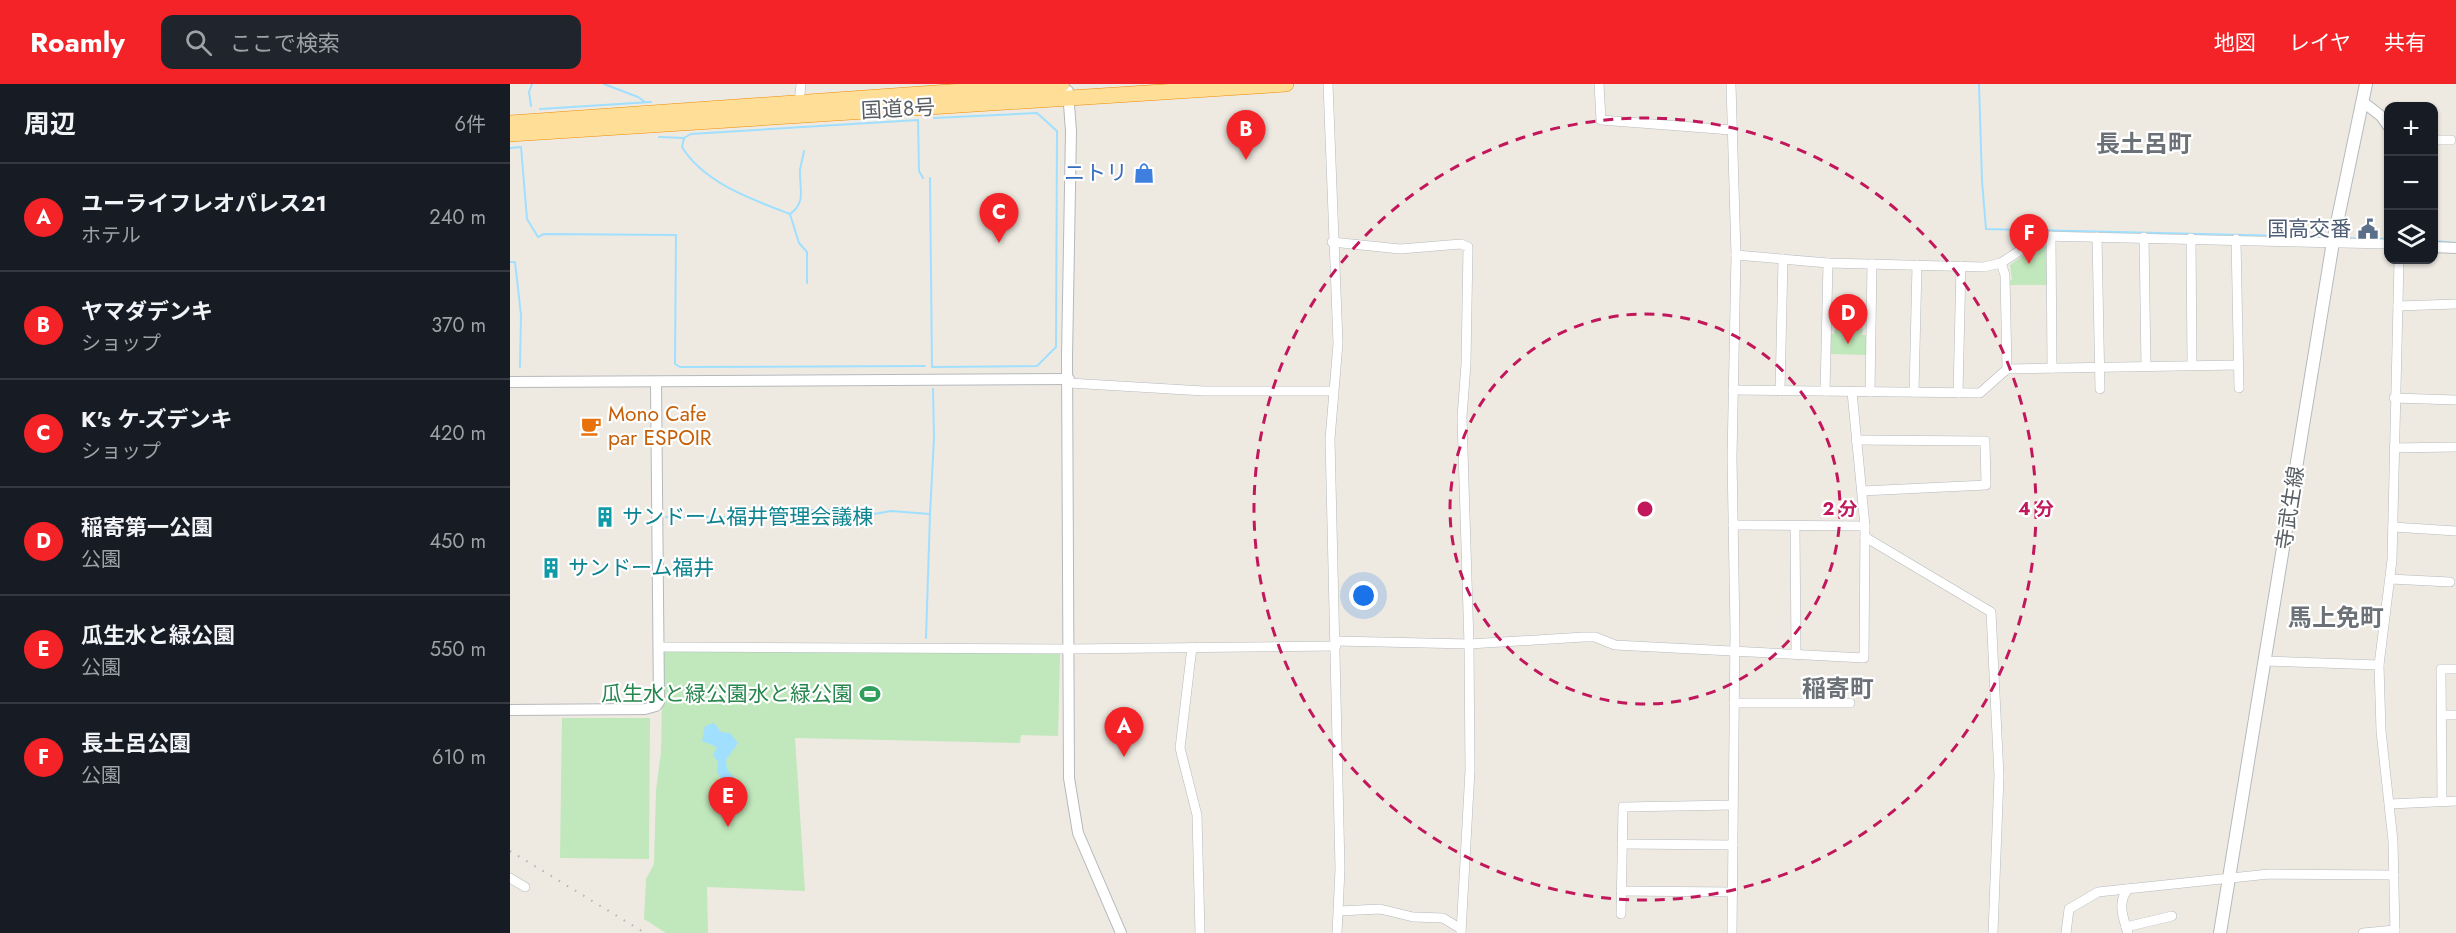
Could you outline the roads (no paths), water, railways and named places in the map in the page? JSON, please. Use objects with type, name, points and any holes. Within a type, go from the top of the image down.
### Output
[{"type":"highway","name":"国道8号","points":[[510,123],[1062,84]]},
{"type":"highway","name":"国道8号","points":[[510,134],[1068,92],[1286,84]]},
{"type":"main road","name":"寺武生線","points":[[2220,933],[2333,242],[2366,84]]},
{"type":"street","points":[[799,104],[801,84]]},
{"type":"street","points":[[1328,84],[1338,358],[1332,391],[1330,439],[1336,644],[1339,911],[1337,933]]},
{"type":"street","points":[[1599,84],[1601,120],[1731,130]]},
{"type":"street","points":[[1731,84],[1736,255],[1733,390],[1735,650],[1732,933]]},
{"type":"street","points":[[1068,92],[1071,131],[1067,275],[1069,778],[1074,817],[1084,848],[1122,933]]},
{"type":"street","points":[[2363,102],[2384,120]]},
{"type":"street","points":[[2438,140],[2451,140]]},
{"type":"street","points":[[1736,255],[1828,262],[1984,267],[2001,263],[2042,236],[2384,244]]},
{"type":"street","points":[[2051,236],[2052,368]]},
{"type":"street","points":[[2097,237],[2100,389]]},
{"type":"street","points":[[2144,237],[2146,366]]},
{"type":"street","points":[[2191,238],[2192,365]]},
{"type":"street","points":[[2236,239],[2239,388]]},
{"type":"street","points":[[1332,242],[1400,249],[1461,244],[1468,246],[1466,364],[1462,417],[1469,644],[1470,770],[1461,931]]},
{"type":"street","points":[[2438,247],[2456,248]]},
{"type":"street","points":[[1780,391],[1783,258]]},
{"type":"street","points":[[1826,391],[1828,262]]},
{"type":"street","points":[[2001,263],[2006,275],[2007,369]]},
{"type":"street","points":[[1869,392],[1872,264]]},
{"type":"street","points":[[2363,933],[2395,932],[2390,804],[2381,731],[2379,665],[2390,579],[2393,527],[2394,398],[2399,264]]},
{"type":"street","points":[[1914,392],[1917,265]]},
{"type":"street","points":[[1958,393],[1961,266]]},
{"type":"street","points":[[2398,306],[2456,304]]},
{"type":"street","points":[[1733,390],[1980,393],[2007,369],[2238,365]]},
{"type":"street","points":[[510,382],[898,378],[1069,381],[1204,391],[1332,391]]},
{"type":"street","points":[[510,710],[652,709],[656,706],[660,697],[663,669],[659,646],[656,382]]},
{"type":"street","points":[[659,646],[1192,648],[1336,644],[1469,644],[1595,637],[1616,645],[1864,658],[1865,526],[1852,392]]},
{"type":"street","points":[[2394,398],[2456,400]]},
{"type":"street","points":[[1857,440],[1984,441],[1986,485],[1862,491]]},
{"type":"street","points":[[2394,448],[2456,447]]},
{"type":"street","points":[[1733,525],[1865,526]]},
{"type":"street","points":[[1795,525],[1796,654]]},
{"type":"street","points":[[2393,527],[2456,531]]},
{"type":"street","points":[[1865,537],[1991,612],[1999,776],[1993,933]]},
{"type":"street","points":[[2390,579],[2450,582]]},
{"type":"street","points":[[1192,648],[1180,748],[1197,815],[1200,933]]},
{"type":"street","points":[[2265,661],[2379,665]]},
{"type":"street","points":[[2442,801],[2441,669],[2456,669]]},
{"type":"street","points":[[1734,704],[1850,703]]},
{"type":"street","points":[[2442,715],[2456,715]]},
{"type":"street","points":[[2390,804],[2456,801]]},
{"type":"street","points":[[1621,914],[1623,807],[1733,805]]},
{"type":"street","points":[[1622,844],[1733,845]]},
{"type":"street","points":[[2066,933],[2069,909],[2098,892],[2269,874],[2394,875]]},
{"type":"street","points":[[510,878],[525,887]]},
{"type":"street","points":[[2128,889],[2123,895],[2121,905],[2127,930],[2172,916]]},
{"type":"street","points":[[1622,891],[1733,891]]},
{"type":"street","points":[[1339,911],[1380,909],[1413,917],[1443,918],[1461,931]]},
{"type":"water","points":[[714,723],[721,732],[730,733],[738,743],[726,760],[727,769],[735,779],[734,788],[729,792],[717,791],[715,795],[721,779],[717,772],[718,762],[713,755],[717,747],[702,741],[705,726]]},
{"type":"waterway","points":[[531,106],[529,92],[532,84]]},
{"type":"waterway","points":[[604,84],[645,102]]},
{"type":"waterway","points":[[1979,84],[1986,229],[2327,237]]},
{"type":"waterway","points":[[540,109],[651,102]]},
{"type":"waterway","points":[[930,178],[932,367],[1037,366],[1056,347],[1057,131],[1037,113],[934,118]]},
{"type":"waterway","points":[[659,137],[684,138],[691,134],[918,120],[919,171],[923,178]]},
{"type":"waterway","points":[[684,138],[682,147],[703,171],[730,189],[790,214],[799,243],[807,252],[807,283]]},
{"type":"waterway","points":[[510,148],[521,147],[527,219],[538,237],[544,234],[676,235],[675,364],[680,367],[925,366]]},
{"type":"waterway","points":[[790,214],[799,205],[800,170],[804,151]]},
{"type":"waterway","points":[[2341,238],[2384,239]]},
{"type":"waterway","points":[[2438,241],[2456,243]]},
{"type":"waterway","points":[[510,262],[515,262],[521,315],[520,367]]},
{"type":"waterway","points":[[930,514],[934,438],[933,389]]},
{"type":"waterway","points":[[666,517],[752,517],[782,510],[843,510],[874,514],[891,511],[930,514],[926,638]]},
{"type":"railway","points":[[510,851],[645,933]]},
{"type":"place","name":"ヤマダデンキ","points":[[1246,160]]},
{"type":"place","name":"ニトリ","points":[[1144,173]]},
{"type":"place","name":"国高交番","points":[[2368,229]]},
{"type":"place","name":"K's ケ-ズデンキ","points":[[999,243]]},
{"type":"place","name":"長土呂公園","points":[[2029,264]]},
{"type":"place","name":"稲寄第一公園","points":[[1848,344]]},
{"type":"place","name":"Mono Cafe par ESPOIR","points":[[591,426]]},
{"type":"place","name":"サンドーム福井管理会議棟","points":[[605,517]]},
{"type":"place","name":"サンドーム福井","points":[[551,568]]},
{"type":"place","name":"瓜生水と緑公園水と緑公園","points":[[870,694]]},
{"type":"place","name":"ユーライフレオパレス21","points":[[1124,757]]},
{"type":"place","name":"瓜生水と緑公園","points":[[728,827]]},
{"type":"district","name":"長土呂町","points":[[2144,143]]},
{"type":"district","name":"馬上免町","points":[[2336,617]]},
{"type":"district","name":"稲寄町","points":[[1838,688]]}]
